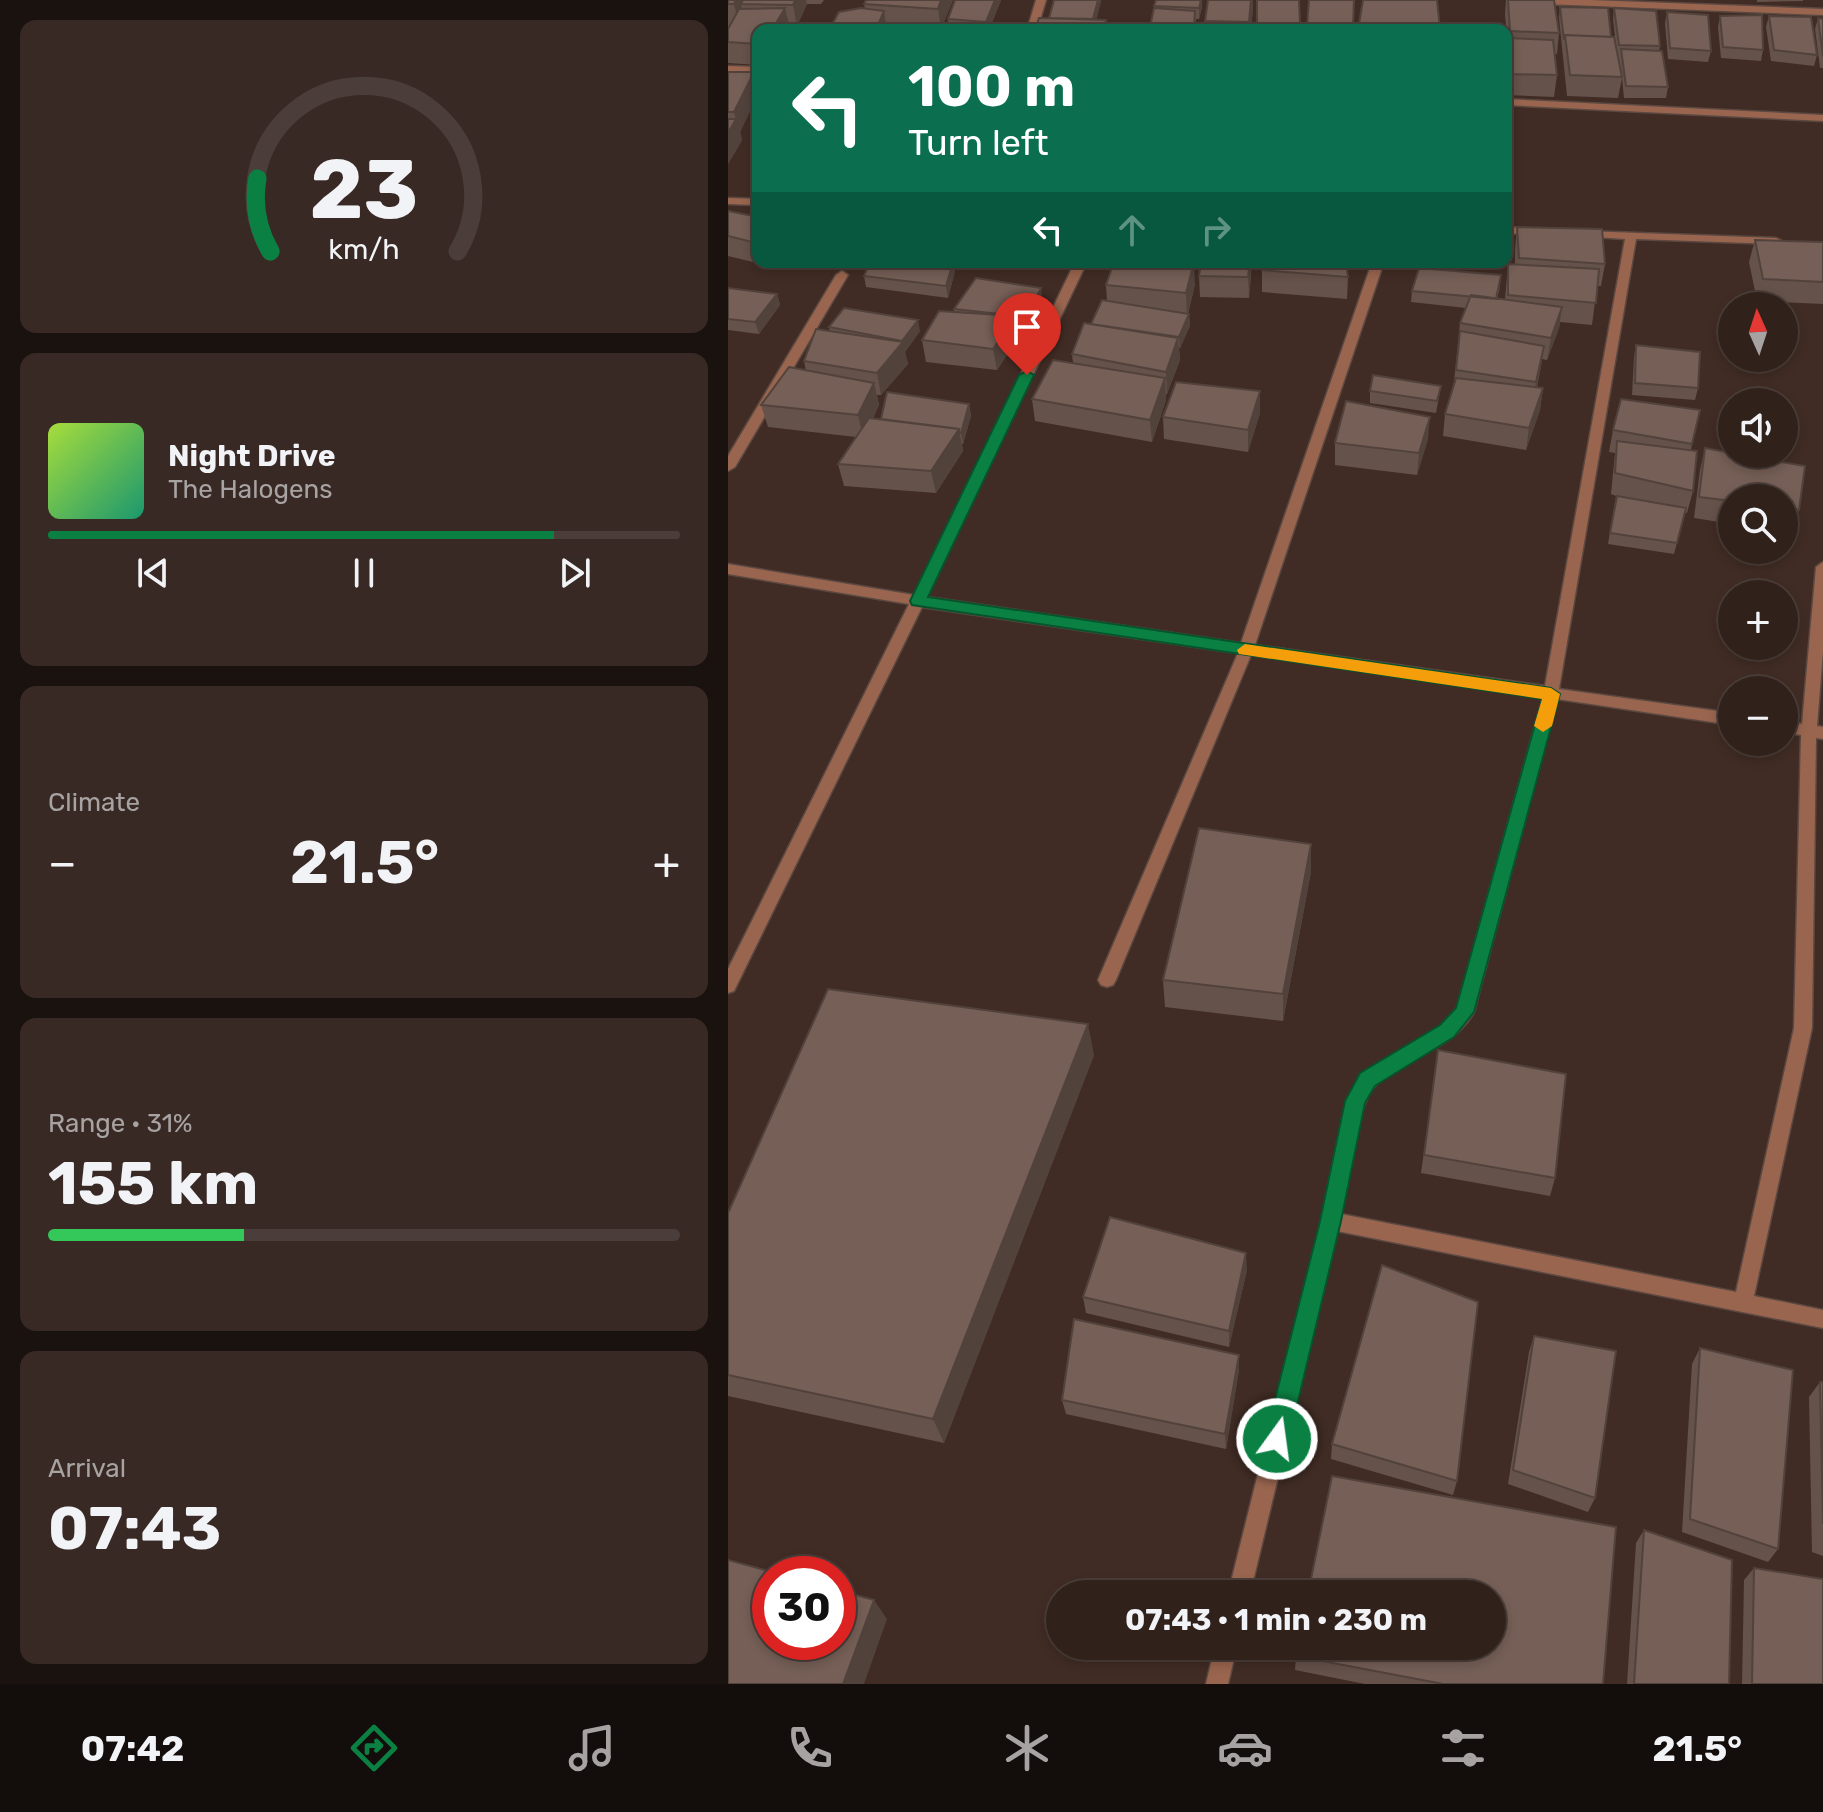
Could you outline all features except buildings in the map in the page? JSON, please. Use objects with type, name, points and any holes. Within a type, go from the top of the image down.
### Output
[{"type":"street","points":[[1034,24],[1041,0]]},
{"type":"street","points":[[1516,0],[1823,12]]},
{"type":"street","points":[[728,69],[752,70]]},
{"type":"street","points":[[1512,102],[1823,118]]},
{"type":"street","points":[[728,201],[752,202]]},
{"type":"street","points":[[1512,230],[1553,232]]},
{"type":"street","points":[[1569,233],[1791,242]]},
{"type":"street","points":[[1242,1580],[1330,1221],[1355,1101],[1368,1080],[1447,1031],[1465,1012],[1551,694],[1631,236]]},
{"type":"street","points":[[728,986],[1078,268]]},
{"type":"street","points":[[1107,980],[1246,650],[1376,268]]},
{"type":"street","points":[[728,467],[842,275]]},
{"type":"street","points":[[1743,1303],[1803,1028],[1823,567]]},
{"type":"street","points":[[728,569],[918,601],[1718,717]]},
{"type":"street","points":[[1330,1221],[1823,1319]]},
{"type":"street","points":[[1217,1684],[1223,1660]]},
{"type":"slow traffic","points":[[1245,650],[1551,694],[1543,726]]},
{"type":"route","points":[[1027,375],[918,601],[1551,694],[1465,1012],[1447,1031],[1368,1080],[1355,1101],[1330,1221],[1277,1439]]}]
